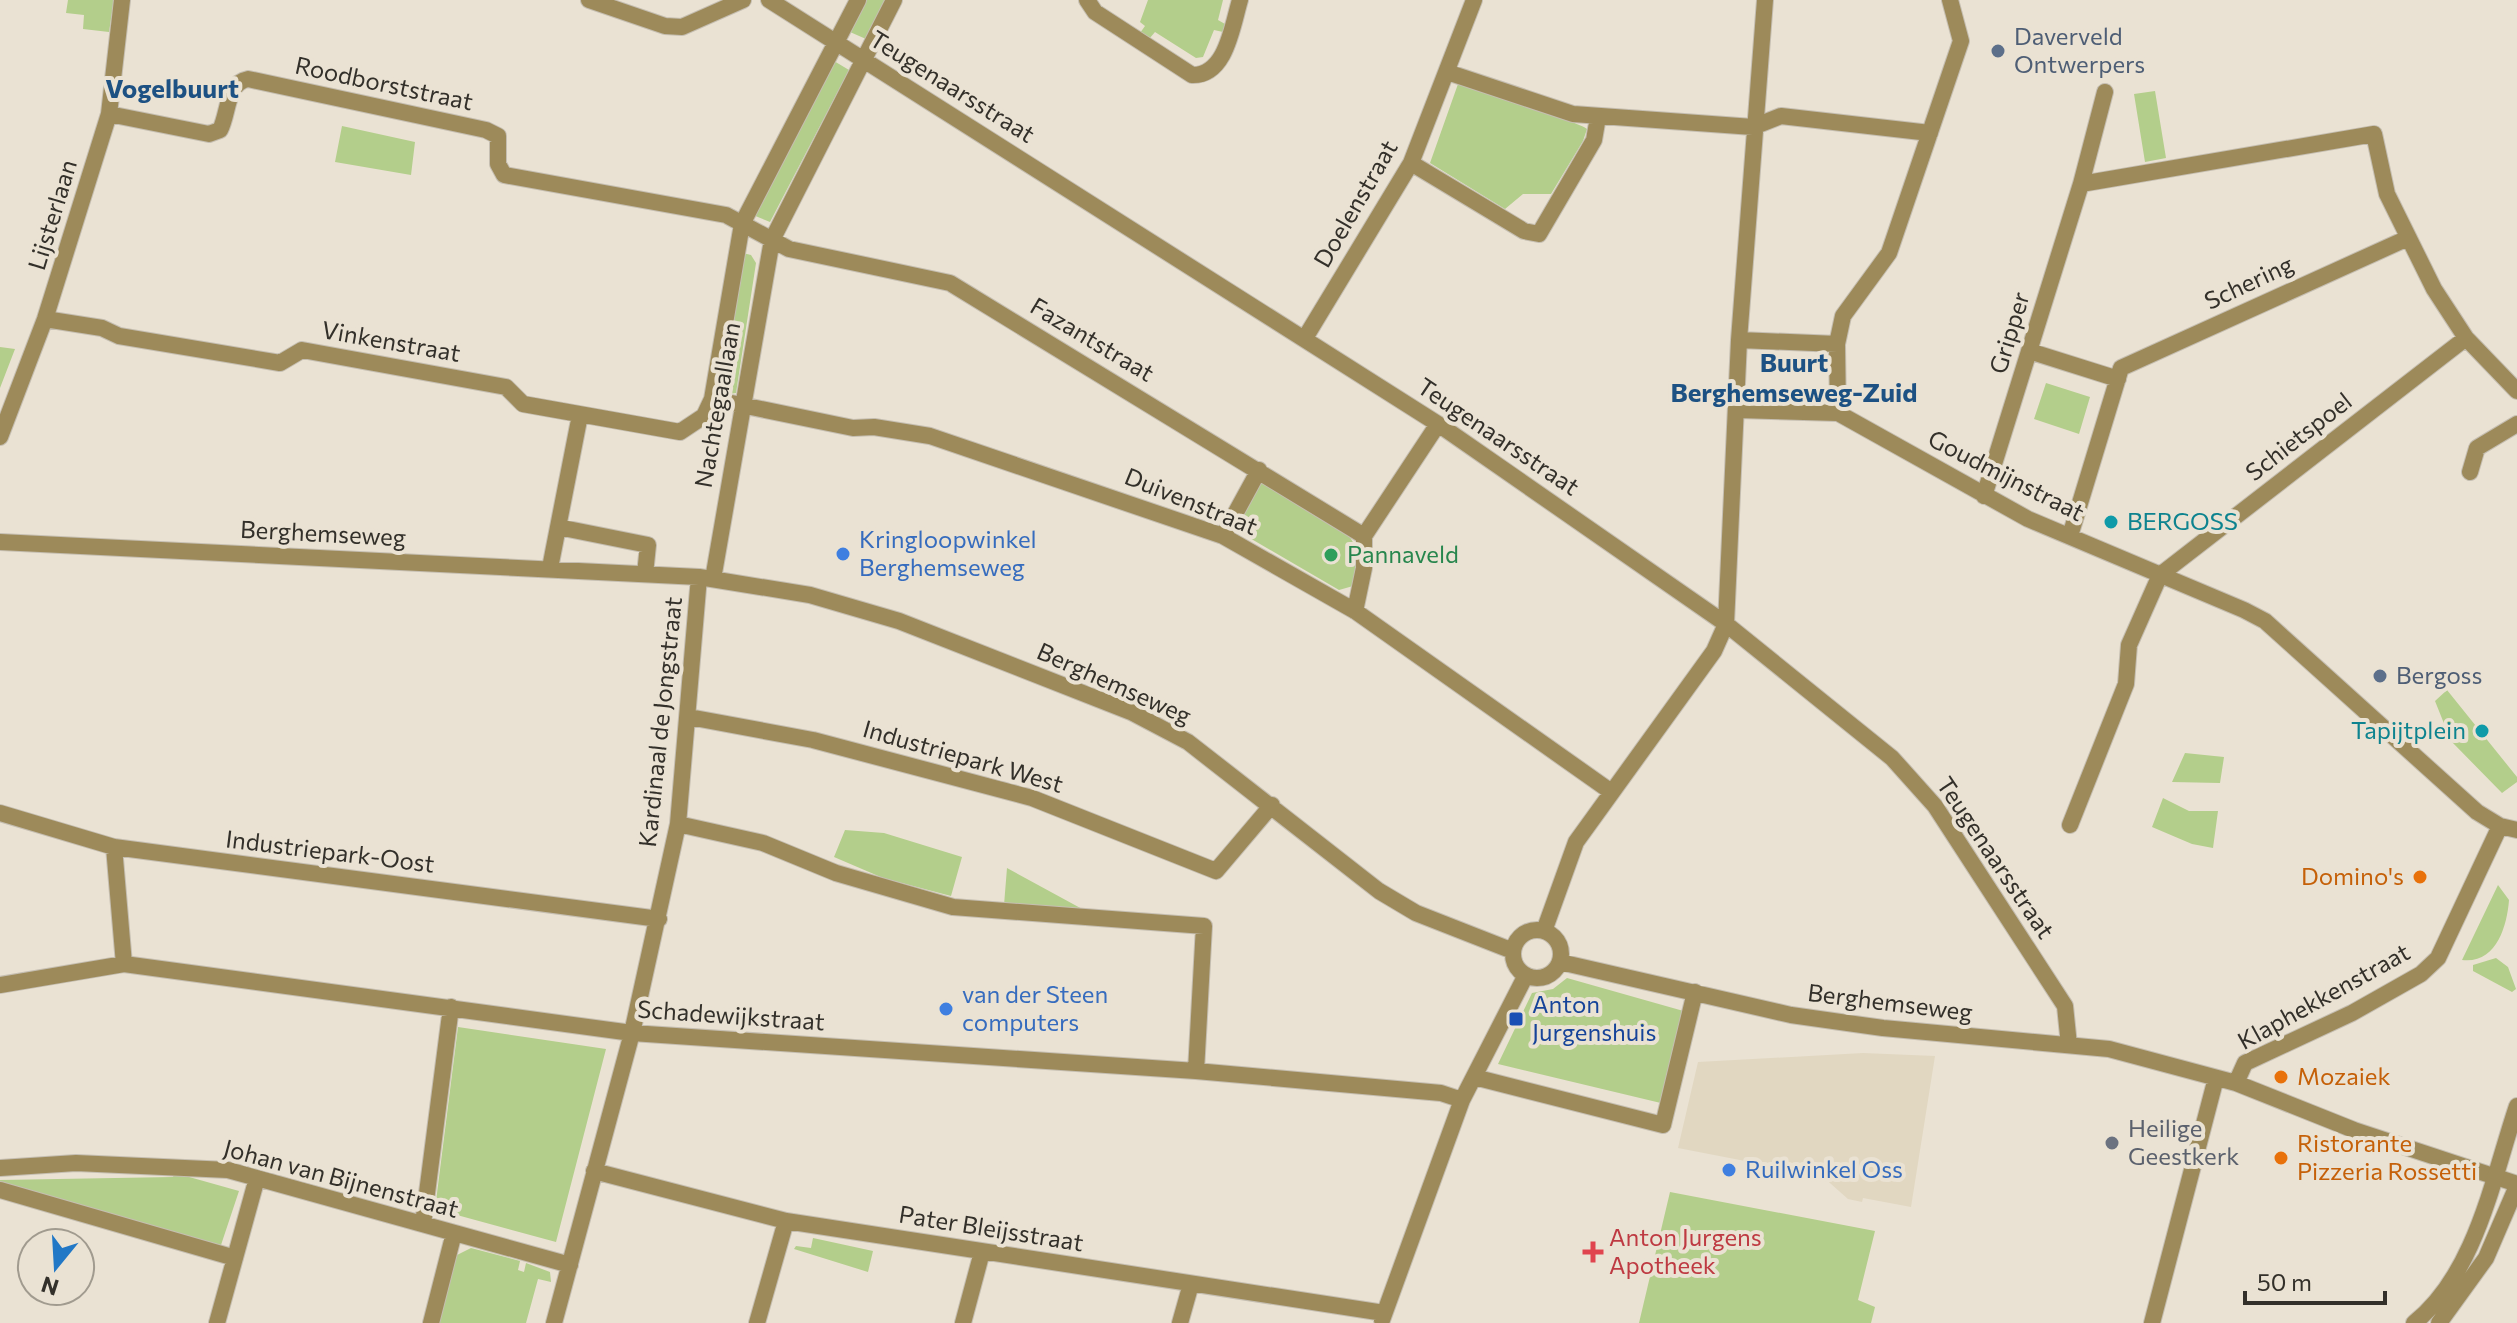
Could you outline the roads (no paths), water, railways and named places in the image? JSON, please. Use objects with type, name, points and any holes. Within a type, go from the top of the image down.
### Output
[{"type":"street","name":"Lijsterlaan","points":[[0,437],[45,319],[109,114],[122,0]]},
{"type":"street","points":[[589,0],[665,26],[682,27],[743,0]]},
{"type":"street","name":"Teugenaarsstraat","points":[[769,0],[1438,424],[1726,624],[1892,758],[1935,806],[2065,1006],[2069,1045]]},
{"type":"street","name":"Nachtegaallaan","points":[[712,399],[742,224],[858,0]]},
{"type":"street","name":"Nachtegaallaan","points":[[706,578],[772,240],[894,0]]},
{"type":"street","points":[[1087,0],[1095,12],[1192,75],[1205,76],[1215,68],[1226,46],[1240,0]]},
{"type":"street","name":"Doelenstraat","points":[[1305,338],[1411,163],[1474,0]]},
{"type":"street","points":[[1544,931],[1576,842],[1714,651],[1726,624],[1739,340],[1765,0]]},
{"type":"street","points":[[1838,413],[1837,344],[1843,316],[1889,253],[1961,41],[1950,0]]},
{"type":"street","points":[[1447,72],[1573,114],[1753,127],[1781,116],[1930,133]]},
{"type":"street","name":"Roodborststraat","points":[[109,114],[209,134],[220,130],[225,121],[233,88],[239,81],[248,79],[486,130],[498,136],[498,164],[504,175],[726,215],[742,224]]},
{"type":"street","name":"Gripper","points":[[1984,496],[2081,184],[2105,92]]},
{"type":"street","points":[[1411,163],[1524,231],[1539,234],[1594,140],[1598,117]]},
{"type":"street","points":[[2081,184],[2374,134],[2387,194],[2434,289],[2466,338],[2517,390]]},
{"type":"street","points":[[742,224],[772,240]]},
{"type":"street","name":"Schering","points":[[2118,379],[2121,368],[2408,238]]},
{"type":"street","name":"Fazantstraat","points":[[772,240],[789,249],[950,283],[1364,536]]},
{"type":"street","name":"Vinkenstraat","points":[[45,319],[102,328],[119,336],[280,363],[302,350],[349,358],[506,387],[523,404],[680,432],[704,416],[712,399]]},
{"type":"street","name":"Schietspoel","points":[[2160,575],[2466,338]]},
{"type":"street","points":[[1739,340],[1837,344]]},
{"type":"street","points":[[2029,351],[2118,379],[2070,536]]},
{"type":"street","name":"Duivenstraat","points":[[712,399],[853,428],[874,427],[930,436],[1223,536],[1355,611],[1610,791]]},
{"type":"street","name":"Goudmijnstraat","points":[[1738,410],[1838,413],[1984,496],[2265,621],[2477,812],[2500,826]]},
{"type":"street","points":[[550,568],[580,415]]},
{"type":"street","points":[[1355,611],[1364,568],[1364,536],[1438,424]]},
{"type":"street","points":[[2470,472],[2477,448],[2517,424]]},
{"type":"street","points":[[1223,536],[1259,470]]},
{"type":"street","points":[[558,527],[648,545],[645,574]]},
{"type":"street","name":"Berghemseweg","points":[[0,542],[645,574],[706,578],[810,595],[899,621],[1131,712],[1188,742],[1379,891],[1416,913],[1513,951]]},
{"type":"street","points":[[2070,825],[2126,684],[2129,645],[2160,575]]},
{"type":"street","name":"Kardinaal de Jongstraat","points":[[632,1033],[678,824],[706,578]]},
{"type":"street","name":"Industriepark West","points":[[689,717],[813,740],[1032,798],[1216,871],[1272,805]]},
{"type":"street","name":"Industriepark-Oost","points":[[0,813],[114,847],[659,919]]},
{"type":"street","points":[[678,824],[763,843],[836,873],[953,907],[1204,926],[1196,1071]]},
{"type":"street","points":[[2500,826],[2517,830]]},
{"type":"street","name":"Klaphekkenstraat","points":[[2236,1083],[2245,1063],[2352,1013],[2421,974],[2438,958],[2500,826]]},
{"type":"street","points":[[114,847],[124,964]]},
{"type":"street","points":[[1544,931],[1559,943],[1560,962],[1546,977],[1526,975],[1514,960],[1513,951],[1524,934],[1544,931]]},
{"type":"street","name":"Berghemseweg","points":[[1560,962],[1791,1015],[1877,1027],[2109,1049],[2236,1083],[2517,1185]]},
{"type":"street","name":"Schadewijkstraat","points":[[0,985],[124,964],[632,1033],[1196,1071],[1441,1093],[1462,1100]]},
{"type":"street","points":[[1383,1318],[1462,1100],[1526,975]]},
{"type":"street","points":[[1474,1077],[1663,1125],[1695,992]]},
{"type":"street","points":[[423,1224],[451,1007]]},
{"type":"street","points":[[554,1323],[632,1033]]},
{"type":"street","points":[[2152,1323],[2216,1078]]},
{"type":"street","points":[[2414,1323],[2456,1274],[2517,1106]]},
{"type":"street","name":"Johan van Bijnenstraat","points":[[0,1168],[76,1163],[228,1170],[570,1265]]},
{"type":"street","name":"Pater Bleijsstraat","points":[[594,1171],[786,1221],[1191,1284],[1383,1318]]},
{"type":"street","points":[[217,1323],[257,1178]]},
{"type":"street","points":[[2439,1323],[2486,1258],[2517,1185]]},
{"type":"street","points":[[0,1190],[235,1258]]},
{"type":"street","points":[[757,1323],[786,1221]]},
{"type":"street","points":[[431,1323],[454,1233]]},
{"type":"street","points":[[963,1323],[982,1252]]},
{"type":"street","points":[[1180,1323],[1191,1284]]},
{"type":"place","name":"Daverveld Ontwerpers","points":[[1998,51]]},
{"type":"place","name":"BERGOSS","points":[[2111,522]]},
{"type":"place","name":"Kringloopwinkel Berghemseweg","points":[[843,554]]},
{"type":"place","name":"Pannaveld","points":[[1331,555]]},
{"type":"place","name":"Bergoss","points":[[2380,676]]},
{"type":"place","name":"Tapijtplein","points":[[2482,731]]},
{"type":"place","name":"Domino's","points":[[2420,877]]},
{"type":"place","name":"van der Steen computers","points":[[946,1009]]},
{"type":"place","name":"Anton Jurgenshuis","points":[[1516,1019]]},
{"type":"place","name":"Mozaiek","points":[[2281,1077]]},
{"type":"place","name":"Heilige Geestkerk","points":[[2112,1143]]},
{"type":"place","name":"Ristorante Pizzeria Rossetti","points":[[2281,1158]]},
{"type":"place","name":"Ruilwinkel Oss","points":[[1729,1170]]},
{"type":"place","name":"Anton Jurgens Apotheek","points":[[1593,1252]]},
{"type":"district","name":"Vogelbuurt","points":[[172,89]]},
{"type":"district","name":"Buurt Berghemseweg-Zuid","points":[[1794,378]]}]
